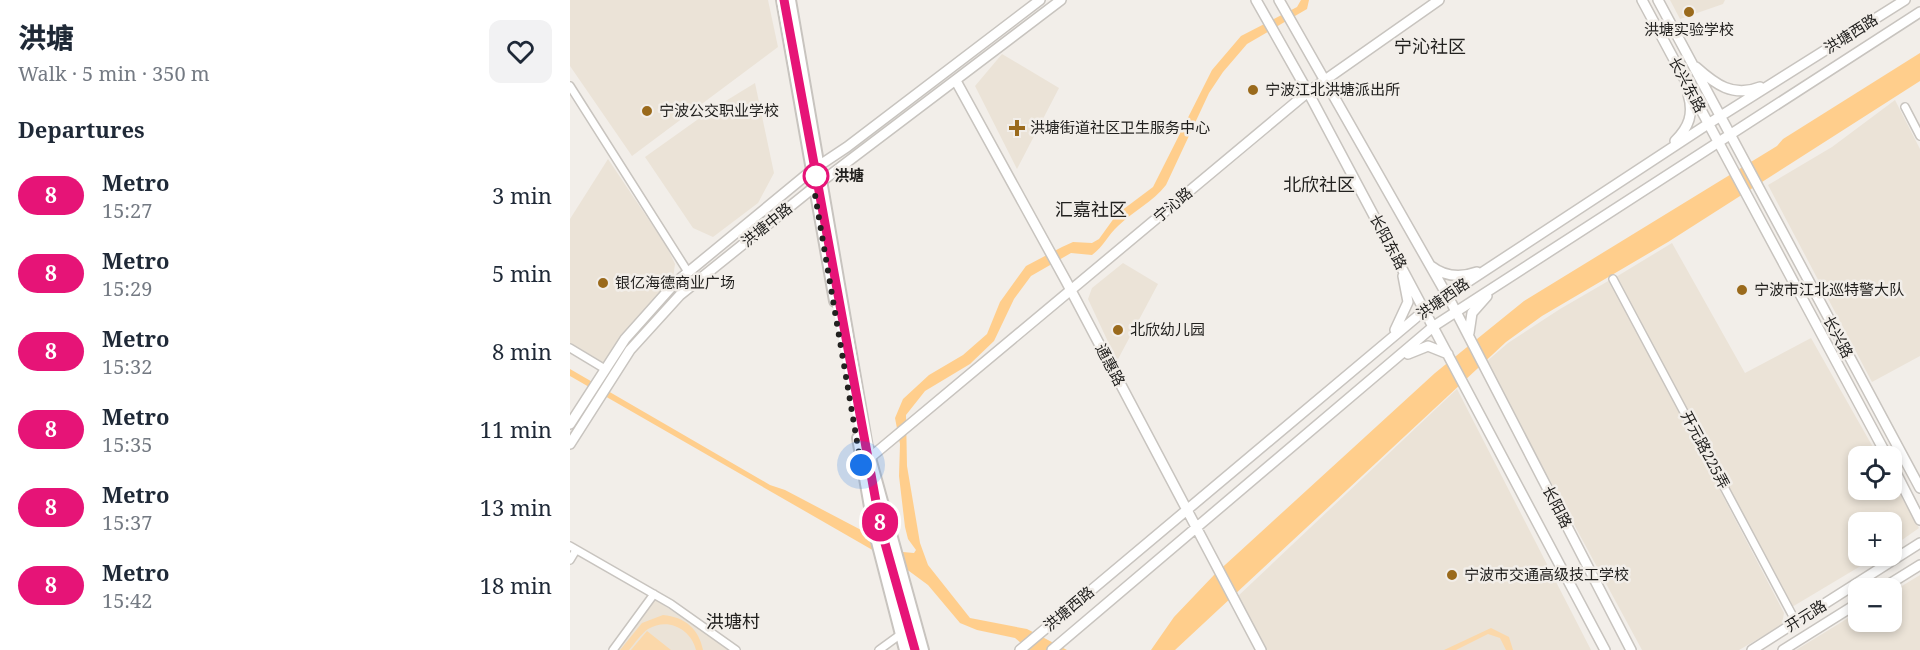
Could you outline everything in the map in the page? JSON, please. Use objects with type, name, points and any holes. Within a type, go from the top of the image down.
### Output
[{"type":"main road","points":[[782,0],[815,168],[866,461],[874,530],[905,650]]},
{"type":"main road","points":[[790,0],[815,168]]},
{"type":"main road","name":"洪塘中路","points":[[570,424],[645,313],[688,272],[815,168],[847,147],[1041,0]]},
{"type":"main road","name":"洪塘中路","points":[[570,444],[637,342],[680,295],[818,185],[1061,0]]},
{"type":"main road","name":"长阳东路","points":[[1256,0],[1450,357]]},
{"type":"main road","name":"宁沁路","points":[[866,461],[1308,92],[1439,0]]},
{"type":"main road","name":"长兴东路","points":[[1642,0],[1732,169]]},
{"type":"main road","name":"长兴东路","points":[[1658,0],[1744,163]]},
{"type":"main road","name":"洪塘西路","points":[[1021,649],[1425,310],[1708,124],[1905,0]]},
{"type":"main road","name":"长阳东路","points":[[1281,3],[1447,295],[1470,340]]},
{"type":"main road","name":"洪塘西路","points":[[1052,650],[1434,326],[1920,12]]},
{"type":"main road","points":[[1691,62],[1715,83],[1730,91],[1753,90],[1779,80]]},
{"type":"main road","points":[[1660,155],[1688,125],[1690,103],[1684,78]]},
{"type":"main road","name":"通惠路","points":[[956,81],[1071,290],[1261,650]]},
{"type":"main road","name":"长兴路","points":[[1744,163],[1920,488]]},
{"type":"main road","name":"长兴路","points":[[1732,169],[1882,446]]},
{"type":"main road","points":[[1379,349],[1401,322],[1408,302],[1405,283],[1392,249]]},
{"type":"main road","points":[[1428,263],[1441,273],[1460,276],[1488,268]]},
{"type":"main road","points":[[1470,340],[1468,326],[1472,313],[1498,284]]},
{"type":"main road","name":"长阳路","points":[[1470,340],[1631,650]]},
{"type":"main road","points":[[1390,364],[1422,347],[1435,348],[1450,357]]},
{"type":"main road","name":"长阳路","points":[[1450,357],[1605,650]]},
{"type":"main road","points":[[866,461],[893,541],[923,650]]},
{"type":"main road","points":[[1902,485],[1920,520]]},
{"type":"main road","name":"开元路","points":[[1752,650],[1920,543]]},
{"type":"main road","points":[[1899,578],[1920,565]]},
{"type":"main road","name":"开元路","points":[[1783,650],[1848,609]]},
{"type":"street","points":[[570,86],[688,272]]},
{"type":"street","points":[[1905,107],[1920,136]]},
{"type":"street","name":"开元路225弄","points":[[1613,279],[1796,622]]},
{"type":"street","points":[[570,348],[605,369]]},
{"type":"street","points":[[570,560],[573,548],[654,594],[736,650]]},
{"type":"street","points":[[613,650],[654,594]]},
{"type":"street","points":[[879,650],[901,634]]},
{"type":"shaded area","name":"宁波公交职业学校","points":[[570,0],[768,0],[778,47],[632,156],[570,66]]},
{"type":"shaded area","points":[[1301,0],[1309,0],[1307,9],[1247,44],[1223,72],[1209,93],[1166,185],[1161,191],[1118,226],[1092,255],[1071,253],[1031,276],[1014,299],[994,341],[970,364],[925,391],[906,415],[907,466],[920,543],[928,565],[970,618],[1027,629],[1067,650],[1029,650],[1015,638],[977,630],[960,623],[928,585],[909,571],[570,376],[570,369],[770,485],[785,490],[903,552],[914,553],[916,550],[908,539],[905,527],[899,476],[900,444],[895,418],[903,399],[929,375],[963,355],[987,334],[1000,302],[1026,266],[1073,242],[1092,243],[1099,239],[1117,214],[1153,187],[1212,70],[1241,36],[1297,7]]},
{"type":"shaded area","name":"洪塘实验学校","points":[[1670,0],[1725,0],[1723,4],[1680,19]]},
{"type":"shaded area","points":[[1920,53],[1920,81],[1668,242],[1542,316],[1506,342],[1175,650],[1151,650],[1174,617],[1214,575],[1435,373],[1524,301],[1777,146],[1783,139]]},
{"type":"shaded area","name":"洪塘街道社区卫生服务中心","points":[[1002,54],[1059,88],[1017,169],[975,86]]},
{"type":"shaded area","points":[[755,83],[774,173],[758,203],[713,237],[693,228],[645,157],[711,110]]},
{"type":"shaded area","points":[[1895,100],[1920,149],[1920,356],[1872,382],[1768,185],[1832,147]]},
{"type":"shaded area","points":[[608,159],[667,247],[675,264],[673,279],[640,314],[604,364],[570,343],[570,219]]},
{"type":"shaded area","points":[[1672,243],[1745,373],[1811,338],[1872,446],[1848,446],[1848,500],[1902,500],[1902,498],[1919,528],[1902,540],[1902,512],[1848,512],[1848,566],[1861,566],[1792,607],[1616,277]]},
{"type":"shaded area","name":"北欣幼儿园","points":[[1123,263],[1158,284],[1117,361],[1088,299],[1092,288]]},
{"type":"shaded area","points":[[1610,280],[1784,613],[1782,625],[1739,650],[1642,650],[1486,362],[1508,343]]},
{"type":"shaded area","name":"宁波市交通高级技工学校","points":[[1457,389],[1591,650],[1266,650],[1237,597]]},
{"type":"shaded area","points":[[1920,575],[1920,650],[1796,650],[1848,618],[1848,632],[1902,632],[1902,586]]},
{"type":"shaded area","points":[[654,599],[720,642],[728,650],[615,650]]},
{"type":"shaded area","points":[[663,615],[678,618],[690,625],[698,636],[703,650],[696,650],[689,636],[678,627],[663,624],[648,629],[629,650],[620,650],[642,623]]},
{"type":"shaded area","points":[[1491,628],[1509,637],[1513,650],[1506,650],[1500,638],[1488,634],[1456,650],[1444,650]]},
{"type":"shaded area","points":[[647,631],[671,650],[631,650]]},
{"type":"metro line","name":"8","points":[[784,0],[881,529],[915,650]]},
{"type":"place","name":"洪塘实验学校","points":[[1689,12]]},
{"type":"place","name":"宁波江北洪塘派出所","points":[[1253,90]]},
{"type":"place","name":"宁波公交职业学校","points":[[647,111]]},
{"type":"place","name":"洪塘街道社区卫生服务中心","points":[[1017,128]]},
{"type":"place","name":"洪塘","points":[[816,176]]},
{"type":"place","name":"银亿海德商业广场","points":[[603,283]]},
{"type":"place","name":"宁波市江北巡特警大队","points":[[1742,290]]},
{"type":"place","name":"北欣幼儿园","points":[[1118,330]]},
{"type":"place","name":"宁波市交通高级技工学校","points":[[1452,575]]},
{"type":"district","name":"宁沁社区","points":[[1430,47]]},
{"type":"district","name":"北欣社区","points":[[1319,185]]},
{"type":"district","name":"汇嘉社区","points":[[1091,210]]},
{"type":"district","name":"洪塘村","points":[[733,622]]},
{"type":"route","points":[[816,176],[811,171],[861,465]]}]
